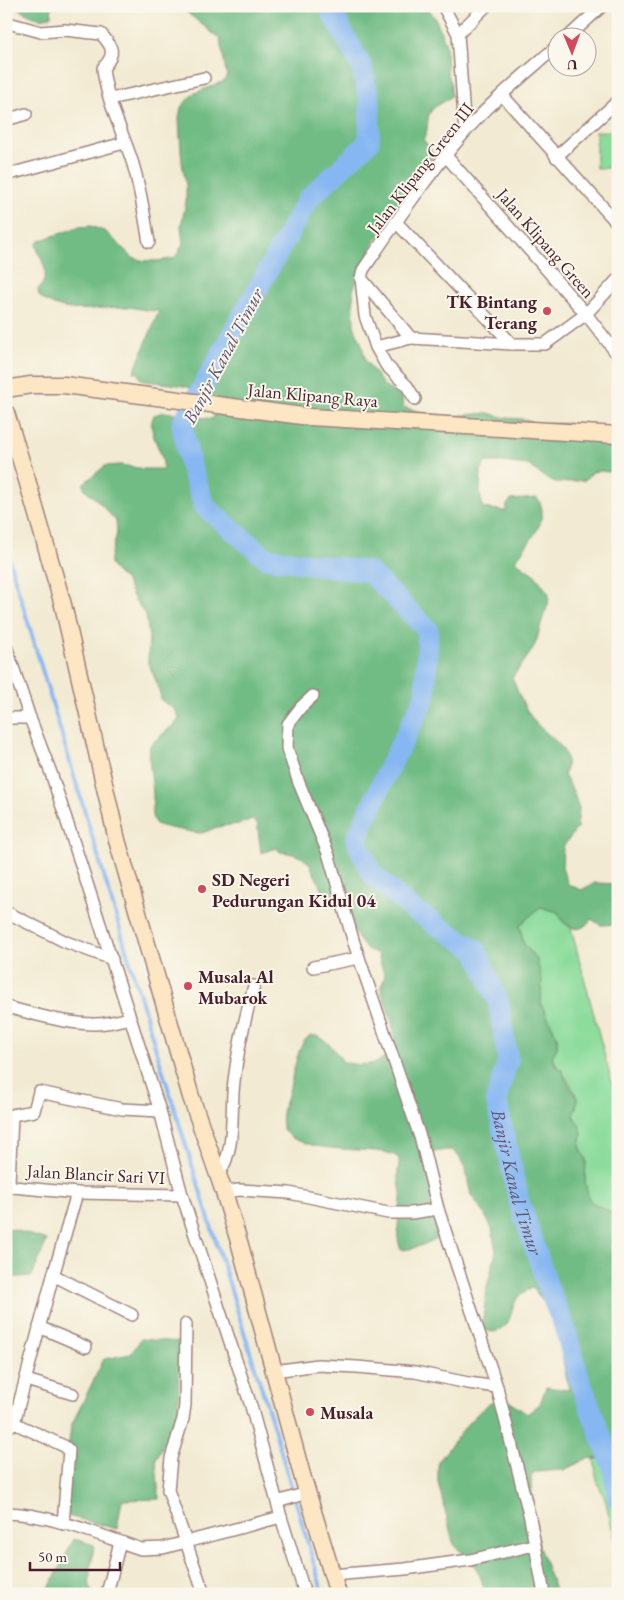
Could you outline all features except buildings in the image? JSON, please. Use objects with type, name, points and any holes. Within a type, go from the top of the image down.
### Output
[{"type":"street","points":[[442,6],[458,34],[465,132]]},
{"type":"street","points":[[458,34],[486,6]]},
{"type":"street","points":[[578,28],[602,6]]},
{"type":"street","points":[[6,25],[12,24],[41,32],[65,30],[100,34],[112,48],[110,60],[103,68],[104,81],[134,170],[149,242]]},
{"type":"street","name":"Jalan Klipang Green III","points":[[361,277],[363,270],[396,222],[465,132],[502,95],[546,56]]},
{"type":"street","points":[[110,99],[204,78]]},
{"type":"street","points":[[502,95],[618,224]]},
{"type":"street","points":[[556,156],[618,101]]},
{"type":"street","points":[[6,120],[26,114]]},
{"type":"street","points":[[6,175],[124,143]]},
{"type":"street","name":"Jalan Klipang Green","points":[[446,156],[586,314],[618,355]]},
{"type":"street","points":[[396,222],[512,344]]},
{"type":"street","points":[[361,277],[412,338]]},
{"type":"street","points":[[361,277],[365,316],[376,347],[386,365],[407,386],[414,399]]},
{"type":"street","points":[[376,347],[412,338],[545,344],[586,314],[618,279]]},
{"type":"street","name":"Jalan Klipang Raya","points":[[6,389],[32,385],[64,385],[310,418],[618,435]]},
{"type":"street","points":[[6,413],[63,605],[117,840],[191,1098],[224,1192],[302,1475],[304,1494],[338,1594]]},
{"type":"street","points":[[6,646],[51,773],[112,959],[160,1111],[182,1195],[283,1500],[281,1517],[305,1594]]},
{"type":"street","points":[[314,696],[301,707],[288,724],[287,748],[299,784],[328,853],[360,958],[421,1140],[438,1208],[484,1354],[497,1387],[530,1518],[544,1594]]},
{"type":"street","points":[[6,718],[30,718]]},
{"type":"street","points":[[6,912],[66,942],[112,959]]},
{"type":"street","points":[[313,967],[360,958]]},
{"type":"street","points":[[218,1175],[226,1163],[229,1150],[234,1081],[243,1026],[254,986]]},
{"type":"street","points":[[6,1007],[40,1016],[96,1024],[130,1018]]},
{"type":"street","name":"Jalan Blancir Sari VI","points":[[160,1111],[122,1109],[39,1092],[34,1111],[12,1116],[10,1185],[13,1187],[78,1193],[182,1195]]},
{"type":"street","points":[[224,1192],[239,1190],[289,1193],[388,1213],[411,1213],[438,1208]]},
{"type":"street","points":[[63,1524],[69,1450],[64,1446],[10,1425],[26,1380],[53,1275],[78,1193]]},
{"type":"street","points":[[53,1275],[132,1315]]},
{"type":"street","points":[[186,1324],[185,1405],[183,1419],[171,1458],[168,1490],[204,1594]]},
{"type":"street","points":[[39,1327],[86,1346]]},
{"type":"street","points":[[274,1371],[318,1365],[357,1367],[415,1372],[497,1387]]},
{"type":"street","points":[[26,1380],[73,1394]]},
{"type":"street","points":[[283,1500],[304,1494]]},
{"type":"street","points":[[6,1513],[33,1516],[63,1524],[141,1549],[163,1548],[281,1517]]},
{"type":"street","points":[[106,1594],[120,1542]]},
{"type":"street","points":[[332,1575],[405,1569],[470,1560],[534,1546]]},
{"type":"green space","points":[[15,6],[52,6],[51,16],[37,18]]},
{"type":"green space","points":[[179,6],[427,6],[436,20],[446,45],[447,72],[451,83],[451,96],[429,114],[426,133],[423,139],[433,153],[429,166],[411,194],[398,206],[374,243],[353,290],[354,326],[366,361],[385,387],[402,397],[403,407],[428,414],[451,416],[488,413],[506,418],[523,419],[534,423],[569,424],[580,427],[618,445],[618,479],[610,472],[599,471],[593,472],[585,480],[558,483],[547,479],[528,465],[503,462],[486,462],[481,470],[480,494],[483,508],[506,511],[507,505],[511,500],[537,498],[541,506],[542,514],[536,531],[515,561],[535,575],[549,594],[548,605],[533,649],[512,678],[529,713],[538,725],[563,749],[566,757],[567,765],[564,775],[573,791],[579,808],[577,828],[563,847],[562,868],[568,884],[581,890],[595,883],[618,884],[618,924],[601,925],[591,919],[582,928],[577,929],[568,926],[558,912],[540,907],[520,925],[523,943],[537,960],[542,981],[541,1004],[557,1036],[557,1047],[552,1057],[557,1067],[562,1070],[577,1098],[573,1115],[579,1124],[582,1134],[580,1146],[586,1160],[585,1181],[588,1197],[591,1202],[612,1213],[618,1227],[618,1465],[600,1459],[588,1458],[564,1470],[535,1472],[531,1476],[533,1520],[539,1547],[554,1587],[554,1594],[485,1594],[475,1567],[453,1542],[438,1482],[438,1462],[469,1422],[487,1404],[498,1399],[509,1401],[527,1414],[540,1404],[546,1387],[569,1390],[557,1330],[550,1310],[533,1288],[524,1292],[514,1303],[508,1322],[502,1329],[491,1332],[482,1327],[487,1287],[496,1252],[492,1229],[484,1213],[471,1195],[465,1168],[460,1158],[452,1150],[434,1152],[431,1156],[444,1233],[424,1244],[401,1250],[398,1238],[401,1195],[398,1175],[399,1158],[395,1155],[379,1151],[330,1148],[309,1144],[291,1137],[285,1132],[282,1125],[283,1107],[298,1056],[302,1044],[310,1036],[316,1036],[327,1042],[343,1062],[357,1064],[378,1062],[394,1043],[392,1021],[381,988],[385,976],[377,953],[370,951],[364,946],[354,931],[343,897],[328,901],[309,863],[296,855],[280,852],[277,848],[261,853],[257,822],[251,819],[243,823],[218,827],[200,833],[158,825],[152,817],[153,794],[150,745],[179,720],[173,708],[161,700],[159,688],[148,662],[149,636],[146,616],[132,595],[126,581],[110,564],[117,533],[116,521],[85,489],[83,484],[105,466],[121,465],[144,469],[163,469],[163,462],[152,429],[154,415],[164,412],[213,419],[215,407],[211,399],[202,392],[178,385],[144,381],[140,378],[138,372],[134,372],[159,311],[124,307],[69,309],[49,303],[39,296],[38,290],[45,278],[45,273],[36,245],[39,241],[79,227],[91,226],[106,232],[133,258],[154,261],[175,258],[183,244],[181,226],[186,202],[179,119],[181,107],[193,94],[224,81],[227,77],[220,39]]},
{"type":"green space","points":[[596,131],[615,132],[614,168],[596,168]]},
{"type":"green space","points":[[540,907],[558,912],[563,922],[571,928],[618,1106],[618,1227],[612,1213],[590,1202],[588,1197],[585,1181],[586,1160],[580,1146],[582,1134],[579,1124],[573,1115],[577,1099],[570,1083],[552,1057],[557,1047],[557,1036],[541,1004],[537,960],[523,943],[520,925]]},
{"type":"green space","points":[[6,1227],[47,1240],[32,1276],[6,1278]]},
{"type":"green space","points":[[141,1339],[180,1342],[178,1411],[156,1460],[159,1499],[122,1500],[117,1529],[68,1516],[66,1466],[71,1426],[104,1359],[131,1354]]},
{"type":"green space","points":[[594,1459],[618,1465],[618,1554],[605,1499],[597,1481]]},
{"type":"green space","points":[[74,1539],[94,1545],[89,1581],[92,1594],[46,1594]]},
{"type":"waterway","name":"Banjir Kanal Timur","points":[[328,6],[361,65],[370,102],[369,142],[308,199],[182,424],[190,465],[205,507],[266,558],[369,572],[428,630],[425,697],[389,768],[356,840],[372,874],[413,910],[476,950],[498,1001],[508,1060],[496,1100],[519,1201],[549,1290],[565,1328],[579,1379],[613,1467],[618,1499]]},
{"type":"waterway","points":[[6,549],[155,1046],[274,1428],[323,1594]]},
{"type":"place","name":"TK Bintang Terang","points":[[547,311]]},
{"type":"place","name":"SD Negeri Pedurungan Kidul 04","points":[[202,889]]},
{"type":"place","name":"Musala Al Mubarok","points":[[188,986]]},
{"type":"place","name":"Musala","points":[[310,1412]]}]
